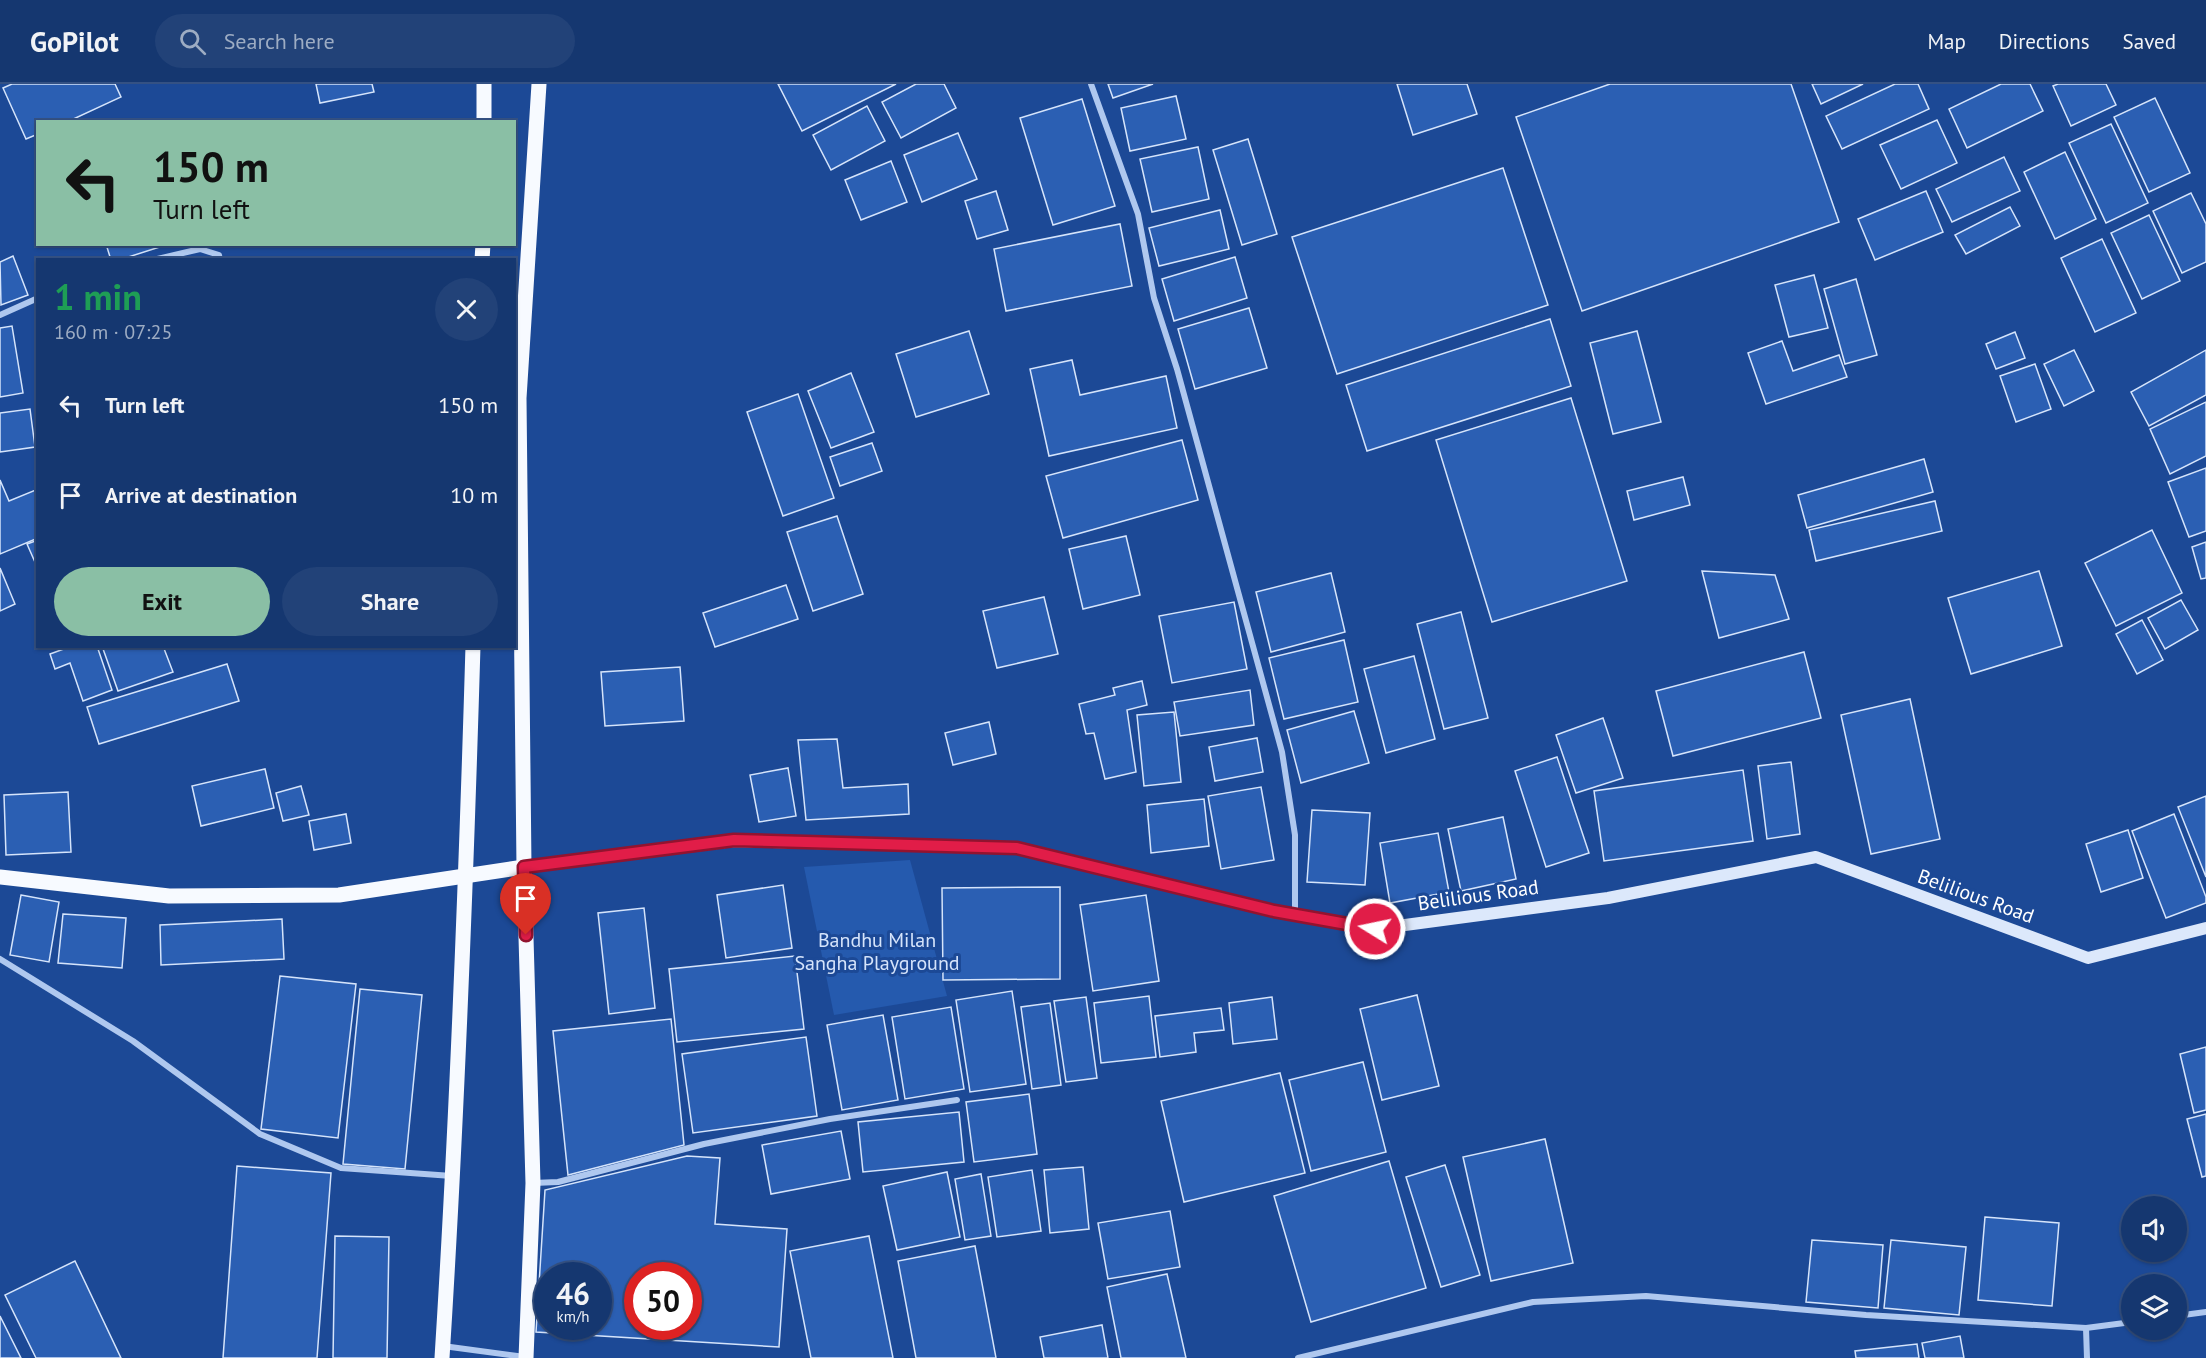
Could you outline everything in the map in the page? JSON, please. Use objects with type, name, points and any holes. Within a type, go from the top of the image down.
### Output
[{"type":"main road","points":[[484,84],[484,120]]},
{"type":"main road","points":[[527,1358],[533,1183],[524,867],[519,398],[539,84]]},
{"type":"main road","points":[[442,1352],[454,1176],[473,648]]},
{"type":"main road","name":"Belilious Road","points":[[524,867],[734,840],[1017,848],[1294,915],[1375,929],[1608,898],[1816,857],[2088,958],[2206,928]]},
{"type":"main road","points":[[0,877],[169,896],[339,895],[524,867]]},
{"type":"street","points":[[1091,84],[1138,214],[1154,298],[1178,369],[1282,752],[1295,835],[1294,915]]},
{"type":"street","points":[[162,258],[200,249],[219,255],[220,258]]},
{"type":"street","points":[[0,315],[36,299]]},
{"type":"street","points":[[0,959],[133,1041],[260,1134],[341,1168],[454,1176]]},
{"type":"street","points":[[533,1183],[558,1182],[704,1144],[772,1130],[957,1100]]},
{"type":"street","points":[[1298,1358],[1533,1302],[1646,1296],[1866,1315],[2086,1328],[2121,1323]]},
{"type":"street","points":[[2187,1315],[2206,1312]]},
{"type":"street","points":[[2086,1328],[2087,1358]]},
{"type":"street","points":[[442,1352],[527,1358]]},
{"type":"green space","name":"Bandhu Milan Sangha Playground","points":[[910,860],[947,996],[834,1015],[804,867]]},
{"type":"building","points":[[12,84],[115,84],[121,97],[71,120],[36,120],[36,135],[26,139],[3,88]]},
{"type":"building","points":[[316,84],[372,84],[374,92],[320,103]]},
{"type":"building","points":[[778,84],[896,84],[802,131]]},
{"type":"building","points":[[916,84],[944,84],[956,108],[901,138],[882,102]]},
{"type":"building","points":[[1108,84],[1153,84],[1113,98]]},
{"type":"building","points":[[1397,84],[1467,84],[1477,114],[1413,135]]},
{"type":"building","points":[[1610,84],[1791,84],[1839,222],[1582,311],[1516,117]]},
{"type":"building","points":[[1812,84],[1863,84],[1821,104]]},
{"type":"building","points":[[1895,84],[1918,84],[1929,109],[1842,149],[1826,116]]},
{"type":"building","points":[[2001,84],[2030,84],[2043,111],[1967,148],[1949,109]]},
{"type":"building","points":[[2058,84],[2106,84],[2116,105],[2071,126],[2053,86]]},
{"type":"building","points":[[1176,96],[1186,139],[1130,151],[1121,108]]},
{"type":"building","points":[[2155,98],[2190,173],[2149,192],[2114,117]]},
{"type":"building","points":[[1082,99],[1115,206],[1053,225],[1020,118]]},
{"type":"building","points":[[867,106],[885,141],[831,170],[813,135]]},
{"type":"building","points":[[1937,120],[1957,163],[1901,189],[1880,145]]},
{"type":"building","points":[[2111,124],[2148,203],[2106,223],[2069,143]]},
{"type":"building","points":[[958,133],[977,179],[922,202],[904,155]]},
{"type":"building","points":[[1248,139],[1277,234],[1242,245],[1213,150]]},
{"type":"building","points":[[1198,147],[1209,199],[1152,212],[1140,159]]},
{"type":"building","points":[[2065,152],[2096,219],[2055,239],[2024,172]]},
{"type":"building","points":[[2004,157],[2020,191],[1952,222],[1936,189]]},
{"type":"building","points":[[891,161],[907,202],[861,220],[845,180]]},
{"type":"building","points":[[1503,168],[1548,305],[1337,374],[1292,237]]},
{"type":"building","points":[[996,191],[1008,230],[977,239],[965,201]]},
{"type":"building","points":[[1926,191],[1943,232],[1875,260],[1858,219]]},
{"type":"building","points":[[2191,193],[2206,224],[2206,262],[2182,273],[2153,211]]},
{"type":"building","points":[[2010,207],[2020,226],[1966,254],[1955,235]]},
{"type":"building","points":[[1220,210],[1229,249],[1159,266],[1149,228]]},
{"type":"building","points":[[2149,215],[2180,281],[2142,299],[2111,233]]},
{"type":"building","points":[[1120,224],[1132,286],[1006,311],[994,249]]},
{"type":"building","points":[[2102,239],[2136,313],[2095,332],[2061,258]]},
{"type":"building","points":[[107,246],[163,246],[125,258],[110,258]]},
{"type":"building","points":[[13,256],[28,295],[1,305],[0,262]]},
{"type":"building","points":[[1235,257],[1247,298],[1174,321],[1162,279]]},
{"type":"building","points":[[1814,275],[1828,328],[1789,337],[1775,285]]},
{"type":"building","points":[[1856,279],[1877,355],[1845,364],[1824,289]]},
{"type":"building","points":[[1249,308],[1267,368],[1195,389],[1178,329]]},
{"type":"building","points":[[1550,319],[1571,386],[1367,451],[1346,385]]},
{"type":"building","points":[[12,326],[23,393],[0,397],[0,328]]},
{"type":"building","points":[[969,331],[989,394],[916,417],[896,354]]},
{"type":"building","points":[[1637,331],[1661,422],[1613,434],[1590,343]]},
{"type":"building","points":[[2015,332],[2025,358],[1996,369],[1986,344]]},
{"type":"building","points":[[1782,341],[1793,371],[1839,355],[1847,377],[1766,404],[1748,353]]},
{"type":"building","points":[[2074,350],[2094,391],[2064,406],[2044,364]]},
{"type":"building","points":[[2206,350],[2206,395],[2149,426],[2131,392]]},
{"type":"building","points":[[1072,360],[1080,395],[1166,376],[1177,428],[1049,456],[1030,369]]},
{"type":"building","points":[[2035,364],[2051,409],[2016,422],[2000,376]]},
{"type":"building","points":[[851,373],[874,432],[831,448],[808,391]]},
{"type":"building","points":[[798,394],[834,498],[783,516],[747,412]]},
{"type":"building","points":[[1571,398],[1627,581],[1492,622],[1436,440]]},
{"type":"building","points":[[2206,402],[2206,456],[2170,474],[2150,429]]},
{"type":"building","points":[[30,409],[35,447],[0,452],[0,413]]},
{"type":"building","points":[[1182,440],[1198,500],[1063,538],[1046,476]]},
{"type":"building","points":[[872,443],[882,471],[840,486],[830,457]]},
{"type":"building","points":[[1924,459],[1933,492],[1807,528],[1798,495]]},
{"type":"building","points":[[2206,468],[2206,531],[2189,537],[2168,482]]},
{"type":"building","points":[[1683,477],[1690,505],[1634,520],[1627,491]]},
{"type":"building","points":[[0,480],[9,501],[36,490],[36,539],[0,554]]},
{"type":"building","points":[[1935,501],[1942,531],[1816,561],[1809,530]]},
{"type":"building","points":[[837,516],[863,594],[813,611],[787,532]]},
{"type":"building","points":[[2152,530],[2182,593],[2116,626],[2085,563]]},
{"type":"building","points":[[1126,536],[1140,595],[1083,609],[1069,549]]},
{"type":"building","points":[[36,541],[36,564],[27,544]]},
{"type":"building","points":[[2206,542],[2206,578],[2201,579],[2192,547]]},
{"type":"building","points":[[0,568],[15,604],[0,611]]},
{"type":"building","points":[[1702,571],[1775,575],[1789,619],[1719,638]]},
{"type":"building","points":[[2039,571],[2062,646],[1971,674],[1948,598]]},
{"type":"building","points":[[1331,573],[1345,632],[1271,652],[1256,592]]},
{"type":"building","points":[[786,585],[798,619],[715,647],[703,613]]},
{"type":"building","points":[[1044,597],[1058,654],[997,668],[983,611]]},
{"type":"building","points":[[2181,600],[2198,630],[2165,649],[2148,618]]},
{"type":"building","points":[[1234,602],[1247,669],[1172,683],[1159,616]]},
{"type":"building","points":[[1461,612],[1488,718],[1444,729],[1417,624]]},
{"type":"building","points":[[2142,620],[2163,660],[2137,674],[2116,634]]},
{"type":"building","points":[[1344,640],[1358,702],[1284,719],[1269,658]]},
{"type":"building","points":[[66,648],[98,648],[112,690],[83,701],[70,663],[55,669],[50,654]]},
{"type":"building","points":[[103,648],[164,648],[173,672],[118,691]]},
{"type":"building","points":[[1804,652],[1821,718],[1673,756],[1656,691]]},
{"type":"building","points":[[1414,656],[1435,739],[1386,753],[1364,669]]},
{"type":"building","points":[[227,664],[239,701],[99,744],[87,707]]},
{"type":"building","points":[[680,667],[684,721],[605,726],[601,672]]},
{"type":"building","points":[[1142,681],[1147,705],[1127,710],[1136,772],[1105,779],[1094,733],[1086,734],[1079,704],[1115,695],[1113,688]]},
{"type":"building","points":[[1250,690],[1254,725],[1180,736],[1174,702]]},
{"type":"building","points":[[1910,699],[1940,839],[1871,854],[1841,715]]},
{"type":"building","points":[[1354,711],[1369,763],[1301,783],[1287,730]]},
{"type":"building","points":[[1174,712],[1181,782],[1144,786],[1137,715]]},
{"type":"building","points":[[1603,718],[1623,778],[1576,793],[1556,735]]},
{"type":"building","points":[[989,722],[996,754],[953,765],[945,733]]},
{"type":"building","points":[[1257,738],[1263,772],[1215,781],[1209,747]]},
{"type":"building","points":[[837,739],[843,788],[908,784],[909,814],[806,820],[798,740]]},
{"type":"building","points":[[1557,757],[1589,853],[1546,867],[1515,771]]},
{"type":"building","points":[[1791,762],[1800,834],[1767,839],[1758,766]]},
{"type":"building","points":[[788,768],[796,816],[759,822],[750,775]]},
{"type":"building","points":[[265,769],[274,808],[201,826],[192,786]]},
{"type":"building","points":[[1743,770],[1753,841],[1604,861],[1594,791]]},
{"type":"building","points":[[301,786],[309,815],[283,821],[276,793]]},
{"type":"building","points":[[1261,787],[1274,860],[1221,869],[1208,796]]},
{"type":"building","points":[[68,792],[71,852],[6,855],[4,795]]},
{"type":"building","points":[[2206,796],[2206,877],[2178,807]]},
{"type":"building","points":[[1204,799],[1209,846],[1151,853],[1147,805]]},
{"type":"building","points":[[1312,810],[1370,813],[1365,885],[1307,882]]},
{"type":"building","points":[[346,814],[351,843],[314,850],[309,821]]},
{"type":"building","points":[[2174,814],[2206,897],[2206,903],[2166,918],[2132,831]]},
{"type":"building","points":[[1503,817],[1516,879],[1461,891],[1448,829]]},
{"type":"building","points":[[2128,830],[2143,878],[2101,892],[2086,844]]},
{"type":"building","points":[[1438,833],[1449,892],[1390,903],[1380,843]]},
{"type":"building","points":[[783,885],[792,948],[726,958],[717,895]]},
{"type":"building","points":[[1060,887],[1060,979],[943,980],[942,888]]},
{"type":"building","points":[[21,895],[59,902],[49,962],[10,955]]},
{"type":"building","points":[[1146,895],[1159,981],[1093,991],[1080,905]]},
{"type":"building","points":[[644,908],[655,1008],[609,1014],[598,913]]},
{"type":"building","points":[[63,914],[126,918],[122,968],[58,963]]},
{"type":"building","points":[[282,919],[284,959],[161,965],[160,925]]},
{"type":"building","points":[[795,956],[804,1029],[677,1042],[669,969]]},
{"type":"building","points":[[280,976],[356,984],[338,1138],[261,1129]]},
{"type":"building","points":[[360,989],[422,995],[405,1169],[343,1164]]},
{"type":"building","points":[[1012,991],[1026,1084],[970,1092],[956,1000]]},
{"type":"building","points":[[1417,995],[1439,1086],[1382,1100],[1360,1009]]},
{"type":"building","points":[[1149,996],[1156,1057],[1101,1063],[1094,1003]]},
{"type":"building","points":[[1086,997],[1097,1078],[1066,1082],[1054,1001]]},
{"type":"building","points":[[1272,997],[1277,1039],[1233,1044],[1229,1003]]},
{"type":"building","points":[[1050,1003],[1061,1085],[1032,1089],[1021,1007]]},
{"type":"building","points":[[951,1007],[964,1089],[905,1099],[892,1017]]},
{"type":"building","points":[[1221,1008],[1224,1030],[1194,1033],[1196,1052],[1160,1057],[1155,1016]]},
{"type":"building","points":[[883,1015],[898,1100],[842,1110],[827,1025]]},
{"type":"building","points":[[671,1019],[684,1145],[568,1175],[553,1031]]},
{"type":"building","points":[[806,1037],[817,1116],[693,1133],[682,1054]]},
{"type":"building","points":[[2206,1047],[2206,1110],[2194,1113],[2180,1054]]},
{"type":"building","points":[[1363,1062],[1386,1152],[1311,1171],[1289,1080]]},
{"type":"building","points":[[1280,1073],[1305,1173],[1184,1202],[1161,1101]]},
{"type":"building","points":[[1029,1094],[1037,1154],[974,1162],[966,1102]]},
{"type":"building","points":[[959,1112],[964,1162],[863,1172],[858,1122]]},
{"type":"building","points":[[2206,1114],[2206,1176],[2202,1177],[2187,1119]]},
{"type":"building","points":[[841,1131],[850,1179],[771,1194],[762,1145]]},
{"type":"building","points":[[1545,1139],[1573,1263],[1491,1281],[1463,1157]]},
{"type":"building","points":[[687,1156],[720,1158],[715,1224],[787,1229],[779,1347],[666,1340],[702,1340],[702,1262],[624,1262],[624,1337],[612,1337],[612,1262],[540,1262],[545,1190]]},
{"type":"building","points":[[1389,1161],[1426,1288],[1311,1322],[1274,1196]]},
{"type":"building","points":[[1445,1165],[1480,1275],[1441,1287],[1406,1177]]},
{"type":"building","points":[[237,1166],[331,1173],[317,1358],[223,1358]]},
{"type":"building","points":[[1083,1167],[1089,1229],[1050,1233],[1044,1170]]},
{"type":"building","points":[[1032,1170],[1041,1231],[997,1237],[988,1177]]},
{"type":"building","points":[[947,1172],[960,1237],[897,1250],[883,1186]]},
{"type":"building","points":[[981,1174],[991,1236],[965,1240],[955,1179]]},
{"type":"building","points":[[1170,1211],[1180,1267],[1108,1279],[1098,1223]]},
{"type":"building","points":[[1985,1217],[2059,1223],[2052,1306],[1978,1300]]},
{"type":"building","points":[[335,1236],[389,1237],[387,1358],[333,1358]]},
{"type":"building","points":[[869,1236],[893,1358],[811,1358],[790,1251]]},
{"type":"building","points":[[1812,1240],[1883,1245],[1878,1308],[1806,1302]]},
{"type":"building","points":[[1891,1240],[1966,1247],[1959,1315],[1884,1308]]},
{"type":"building","points":[[975,1246],[996,1358],[916,1358],[898,1261]]},
{"type":"building","points":[[75,1261],[121,1358],[36,1358],[5,1295]]},
{"type":"building","points":[[1167,1274],[1186,1358],[1121,1358],[1107,1287]]},
{"type":"building","points":[[0,1316],[21,1358],[0,1358]]},
{"type":"building","points":[[1102,1325],[1108,1358],[1044,1358],[1040,1337]]},
{"type":"building","points":[[1960,1336],[1964,1358],[1925,1358],[1922,1343]]},
{"type":"building","points":[[1917,1344],[1919,1358],[1856,1358],[1855,1351]]},
{"type":"route","points":[[526,935],[524,867],[734,840],[1017,848],[1274,911],[1375,929]]}]
